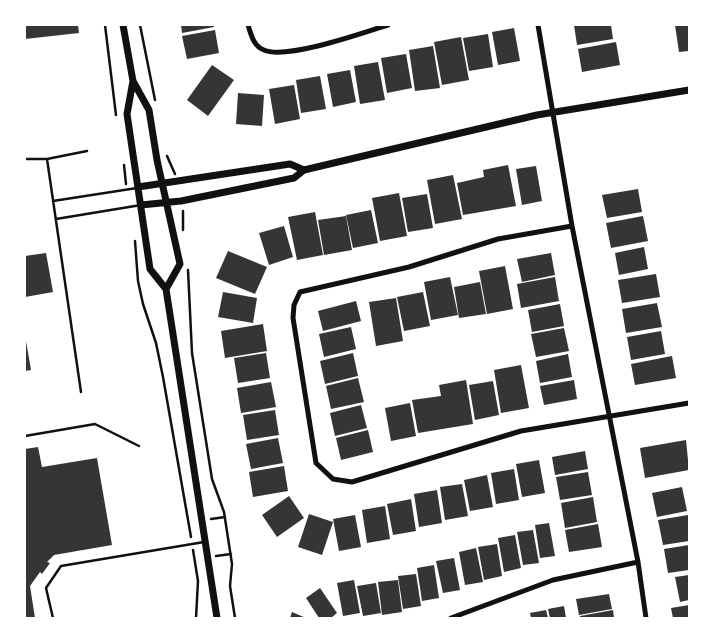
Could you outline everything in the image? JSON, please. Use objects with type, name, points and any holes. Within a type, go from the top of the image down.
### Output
[{"type":"street","points":[[123,25],[133,81],[149,110],[180,264],[166,289]]},
{"type":"street","points":[[248,25],[255,43],[263,50],[280,53],[300,50],[388,25]]},
{"type":"street","points":[[538,25],[572,226],[638,562],[646,618]]},
{"type":"street","points":[[133,81],[127,114],[150,269],[166,289],[217,618]]},
{"type":"street","points":[[141,205],[167,202],[294,178],[304,170],[479,127],[552,112],[689,90]]},
{"type":"street","points":[[138,187],[163,185],[290,164],[304,170]]},
{"type":"street","points":[[572,226],[498,239],[409,267],[300,292],[294,305],[293,318],[316,463],[333,479],[352,482],[521,431],[689,403]]},
{"type":"street","points":[[450,618],[553,580],[638,562]]},
{"type":"lane","points":[[25,159],[47,159],[87,151]]},
{"type":"lane","points":[[47,159],[81,392]]},
{"type":"lane","points":[[53,201],[138,187]]},
{"type":"lane","points":[[56,219],[141,205]]},
{"type":"lane","points":[[25,436],[95,424],[139,446]]},
{"type":"lane","points":[[52,618],[46,588],[61,566],[205,542]]},
{"type":"path","points":[[105,25],[117,123]]},
{"type":"path","points":[[123,159],[124,175]]},
{"type":"path","points":[[182,208],[184,217],[182,234]]},
{"type":"path","points":[[171,217],[184,217]]},
{"type":"path","points":[[135,233],[138,281],[164,377],[192,543],[198,581],[196,618]]},
{"type":"path","points":[[188,264],[192,353],[212,479],[224,512],[232,564],[230,586],[235,618]]},
{"type":"building","points":[[25,25],[78,25],[79,33],[25,39]]},
{"type":"building","points":[[181,25],[214,25],[214,27],[182,33]]},
{"type":"building","points":[[574,25],[611,25],[613,39],[577,45]]},
{"type":"building","points":[[675,25],[689,25],[689,51],[679,52]]},
{"type":"building","points":[[514,28],[520,61],[498,65],[492,32]]},
{"type":"building","points":[[215,30],[219,53],[187,59],[182,36]]},
{"type":"building","points":[[488,34],[493,67],[469,71],[463,38]]},
{"type":"building","points":[[461,37],[469,80],[442,85],[434,42]]},
{"type":"building","points":[[616,42],[620,65],[582,72],[578,49]]},
{"type":"building","points":[[433,46],[440,88],[415,91],[409,50]]},
{"type":"building","points":[[406,54],[412,88],[387,93],[381,58]]},
{"type":"building","points":[[378,62],[385,100],[360,104],[354,66]]},
{"type":"building","points":[[212,65],[234,80],[208,116],[187,100]]},
{"type":"building","points":[[350,70],[356,102],[333,107],[327,74]]},
{"type":"building","points":[[320,76],[326,109],[301,113],[296,80]]},
{"type":"building","points":[[294,85],[300,119],[275,124],[269,89]]},
{"type":"building","points":[[238,93],[264,95],[262,126],[236,124]]},
{"type":"building","points":[[508,165],[516,206],[463,215],[457,183],[484,177],[483,170]]},
{"type":"building","points":[[536,166],[542,201],[522,205],[516,169]]},
{"type":"building","points":[[453,175],[462,219],[435,224],[427,180]]},
{"type":"building","points":[[638,189],[642,212],[607,218],[602,195]]},
{"type":"building","points":[[399,193],[407,236],[380,241],[372,198]]},
{"type":"building","points":[[427,194],[433,228],[408,232],[402,198]]},
{"type":"building","points":[[371,210],[378,243],[353,248],[346,215]]},
{"type":"building","points":[[315,212],[323,255],[297,260],[288,217]]},
{"type":"building","points":[[346,216],[352,250],[324,255],[318,220]]},
{"type":"building","points":[[643,216],[648,241],[611,248],[606,223]]},
{"type":"building","points":[[284,226],[293,257],[269,265],[259,233]]},
{"type":"building","points":[[644,247],[648,269],[619,275],[615,253]]},
{"type":"building","points":[[228,251],[267,267],[255,294],[216,278]]},
{"type":"building","points":[[46,253],[53,292],[25,297],[25,256]]},
{"type":"building","points":[[551,253],[555,275],[522,282],[517,259]]},
{"type":"building","points":[[505,266],[513,309],[487,314],[479,271]]},
{"type":"building","points":[[656,274],[660,297],[622,303],[618,280]]},
{"type":"building","points":[[450,277],[458,315],[431,320],[424,282]]},
{"type":"building","points":[[555,277],[559,301],[521,308],[517,284]]},
{"type":"building","points":[[480,282],[486,314],[459,318],[454,287]]},
{"type":"building","points":[[223,292],[257,298],[253,323],[218,317]]},
{"type":"building","points":[[423,292],[430,326],[404,331],[397,297]]},
{"type":"building","points":[[396,298],[403,341],[376,346],[369,302]]},
{"type":"building","points":[[356,301],[361,321],[323,331],[318,311]]},
{"type":"building","points":[[657,303],[662,327],[626,333],[622,309]]},
{"type":"building","points":[[560,304],[564,326],[532,332],[528,310]]},
{"type":"building","points":[[263,324],[267,351],[225,358],[221,331]]},
{"type":"building","points":[[351,327],[356,349],[324,357],[319,334]]},
{"type":"building","points":[[564,328],[569,351],[536,357],[531,334]]},
{"type":"building","points":[[661,331],[665,354],[631,360],[627,337]]},
{"type":"building","points":[[25,342],[31,370],[25,371]]},
{"type":"building","points":[[266,353],[270,378],[238,383],[234,358]]},
{"type":"building","points":[[353,353],[358,376],[325,384],[320,361]]},
{"type":"building","points":[[568,354],[572,377],[540,383],[536,361]]},
{"type":"building","points":[[672,356],[676,378],[635,385],[631,364]]},
{"type":"building","points":[[521,365],[529,408],[501,413],[494,370]]},
{"type":"building","points":[[358,378],[364,402],[331,409],[326,386]]},
{"type":"building","points":[[466,380],[473,424],[418,433],[412,400],[441,396],[439,385]]},
{"type":"building","points":[[574,380],[577,399],[544,405],[540,386]]},
{"type":"building","points":[[493,381],[499,415],[475,420],[469,385]]},
{"type":"building","points":[[271,382],[276,407],[241,413],[237,388]]},
{"type":"building","points":[[410,403],[416,436],[391,441],[385,408]]},
{"type":"building","points":[[361,405],[367,428],[335,436],[330,413]]},
{"type":"building","points":[[275,410],[279,435],[247,440],[243,415]]},
{"type":"building","points":[[368,430],[373,452],[341,460],[336,438]]},
{"type":"building","points":[[278,438],[283,463],[251,469],[246,444]]},
{"type":"building","points":[[686,440],[689,470],[645,478],[640,448]]},
{"type":"building","points":[[38,447],[42,467],[97,458],[112,545],[54,555],[47,562],[50,563],[42,574],[40,572],[30,586],[35,618],[25,618],[25,449]]},
{"type":"building","points":[[585,451],[588,469],[555,475],[552,457]]},
{"type":"building","points":[[539,460],[545,493],[522,497],[516,464]]},
{"type":"building","points":[[284,466],[288,491],[253,497],[249,472]]},
{"type":"building","points":[[514,469],[519,500],[496,504],[491,473]]},
{"type":"building","points":[[588,472],[592,495],[560,500],[556,477]]},
{"type":"building","points":[[487,475],[493,507],[470,511],[464,480]]},
{"type":"building","points":[[462,484],[468,516],[445,520],[440,487]]},
{"type":"building","points":[[682,487],[687,511],[657,517],[652,493]]},
{"type":"building","points":[[437,490],[442,523],[419,527],[414,494]]},
{"type":"building","points":[[289,496],[304,518],[277,537],[262,515]]},
{"type":"building","points":[[593,497],[597,522],[565,528],[561,503]]},
{"type":"building","points":[[411,499],[416,531],[393,535],[387,504]]},
{"type":"building","points":[[385,506],[390,539],[367,543],[362,510]]},
{"type":"building","points":[[309,514],[333,522],[322,555],[298,547]]},
{"type":"building","points":[[355,515],[361,547],[339,551],[333,519]]},
{"type":"building","points":[[688,515],[689,541],[663,545],[658,520]]},
{"type":"building","points":[[549,523],[555,556],[540,558],[535,525]]},
{"type":"building","points":[[598,524],[602,547],[569,552],[565,530]]},
{"type":"building","points":[[533,530],[539,563],[523,565],[517,532]]},
{"type":"building","points":[[515,535],[521,568],[504,572],[498,538]]},
{"type":"building","points":[[497,544],[502,576],[484,580],[478,547]]},
{"type":"building","points":[[689,545],[689,570],[668,573],[664,549]]},
{"type":"building","points":[[476,548],[483,582],[465,585],[459,552]]},
{"type":"building","points":[[454,558],[460,590],[443,593],[436,561]]},
{"type":"building","points":[[434,565],[439,598],[422,601],[417,568]]},
{"type":"building","points":[[416,574],[421,606],[403,609],[398,576]]},
{"type":"building","points":[[689,575],[689,600],[680,602],[675,577]]},
{"type":"building","points":[[354,580],[360,613],[343,616],[337,583]]},
{"type":"building","points":[[398,580],[402,612],[382,615],[378,582]]},
{"type":"building","points":[[376,583],[381,613],[363,616],[357,586]]},
{"type":"building","points":[[320,588],[337,613],[331,618],[319,618],[306,598]]},
{"type":"building","points":[[609,594],[612,609],[579,615],[576,599]]},
{"type":"building","points":[[689,605],[689,618],[673,618],[671,608]]},
{"type":"building","points":[[564,606],[566,618],[550,618],[548,609]]},
{"type":"building","points":[[546,610],[548,618],[531,618],[530,613]]},
{"type":"building","points":[[613,610],[614,618],[580,618],[580,616]]},
{"type":"building","points":[[292,612],[306,618],[290,618]]}]
